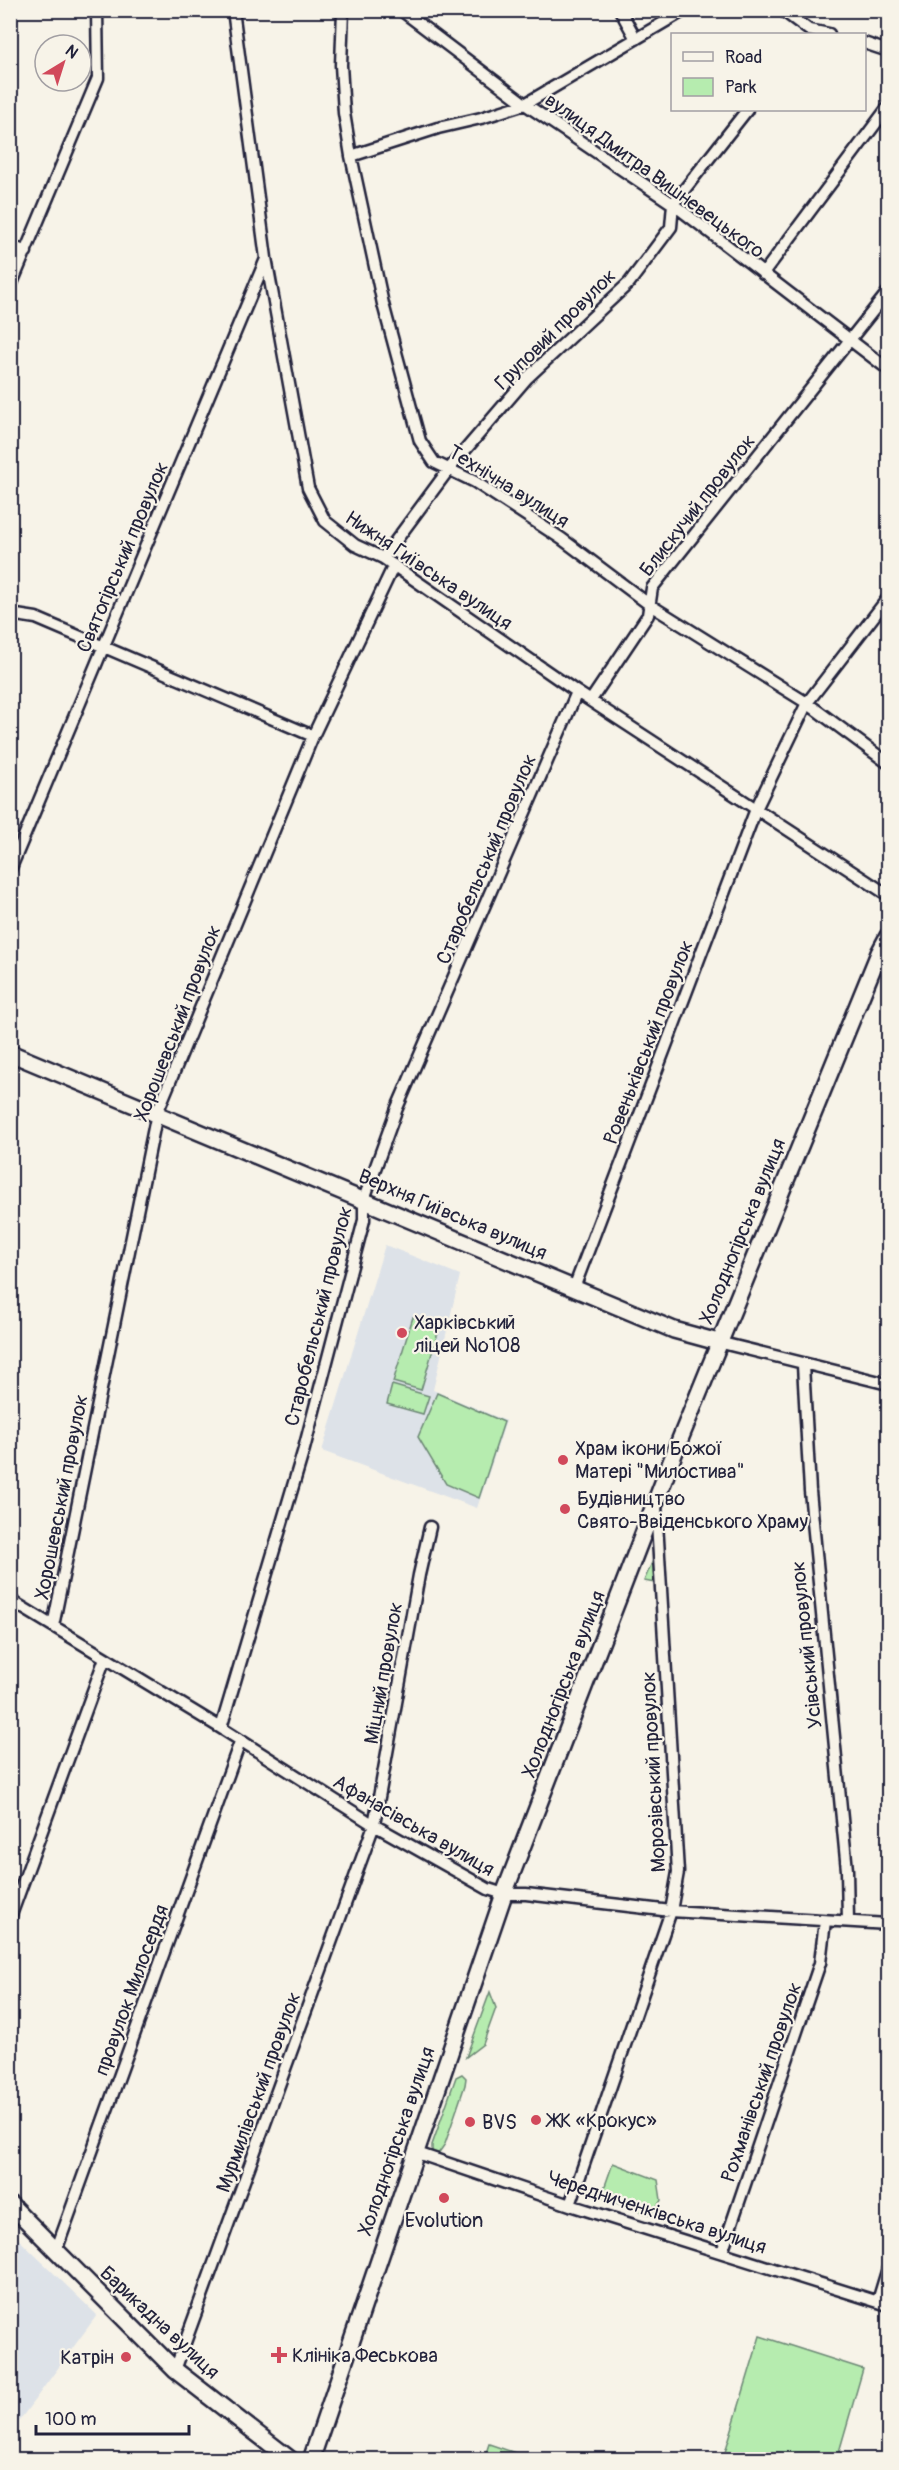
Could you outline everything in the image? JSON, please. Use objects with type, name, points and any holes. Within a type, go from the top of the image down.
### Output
[{"type":"main road","name":"Холодногірська вулиця","points":[[311,2460],[414,2152],[504,1894],[718,1342],[888,936]]},
{"type":"main road","name":"Верхня Гиївська вулиця","points":[[10,1053],[674,1330],[718,1342]]},
{"type":"main road","name":"Барикадна вулиця","points":[[10,2204],[175,2370],[291,2460]]},
{"type":"street","points":[[10,288],[98,78],[96,10]]},
{"type":"street","name":"Нижня Гиївська вулиця","points":[[233,10],[266,258],[308,488],[325,521],[355,546],[383,558],[577,692],[888,895]]},
{"type":"street","name":"Технічна вулиця","points":[[343,10],[341,65],[344,113],[351,156],[383,304],[420,441],[434,462],[475,482],[562,539],[650,605],[807,703],[888,763]]},
{"type":"street","name":"вулиця Дмитра Вишневецького","points":[[401,10],[525,104],[673,204],[888,369]]},
{"type":"street","points":[[620,10],[636,39]]},
{"type":"street","points":[[351,156],[438,128],[525,104],[685,10]]},
{"type":"street","points":[[782,10],[807,32]]},
{"type":"street","points":[[866,44],[888,51]]},
{"type":"street","points":[[763,274],[888,107]]},
{"type":"street","points":[[694,221],[671,227],[673,204],[746,111]]},
{"type":"street","name":"Груповий провулок","points":[[383,558],[449,469],[526,378],[629,283],[671,227]]},
{"type":"street","points":[[10,245],[26,252]]},
{"type":"street","name":"Святогірський провулок","points":[[10,870],[266,258]]},
{"type":"street","name":"Блискучий провулок","points":[[591,700],[648,615],[652,588],[851,342],[888,292]]},
{"type":"street","name":"Хорошевський провулок","points":[[53,1626],[157,1113],[313,736],[394,566]]},
{"type":"street","name":"Ровеньківський провулок","points":[[574,1288],[756,809],[807,703],[888,598]]},
{"type":"street","points":[[10,614],[36,618],[313,736]]},
{"type":"street","name":"Старобельський провулок","points":[[221,1728],[304,1449],[364,1220],[364,1199],[397,1108],[577,692]]},
{"type":"street","name":"Верхня Гиївська вулиця","points":[[718,1342],[803,1365],[888,1384]]},
{"type":"street","name":"Усівський провулок","points":[[803,1365],[810,1491],[847,1870],[849,1921]]},
{"type":"street","name":"Морозівський провулок","points":[[570,2205],[671,1911],[678,1872],[656,1500]]},
{"type":"street","name":"Міцний провулок","points":[[374,1826],[419,1575],[430,1527]]},
{"type":"street","name":"Афанасівська вулиця","points":[[10,1600],[221,1728],[374,1826],[476,1884],[504,1894],[526,1894],[671,1911],[888,1924]]},
{"type":"street","points":[[10,1918],[105,1658]]},
{"type":"street","name":"провулок Милосердя","points":[[56,2251],[240,1742]]},
{"type":"street","name":"Мурмилівський провулок","points":[[175,2370],[374,1826]]},
{"type":"street","name":"Рохманівський провулок","points":[[722,2252],[820,1963],[825,1921]]},
{"type":"street","name":"Чередниченківська вулиця","points":[[414,2152],[570,2205],[883,2303]]},
{"type":"street","points":[[883,2303],[888,2268]]},
{"type":"shaded area","name":"Харківський ліцей №108","points":[[385,1245],[460,1275],[433,1390],[506,1421],[477,1508],[322,1451]]},
{"type":"shaded area","points":[[10,2231],[97,2315],[11,2432],[10,2432]]},
{"type":"green space","points":[[413,1317],[440,1326],[421,1390],[393,1382]]},
{"type":"green space","points":[[392,1385],[429,1396],[423,1414],[387,1404]]},
{"type":"green space","points":[[437,1393],[504,1422],[479,1498],[446,1484],[418,1437]]},
{"type":"green space","points":[[657,1551],[655,1583],[644,1581]]},
{"type":"green space","points":[[490,1992],[496,2008],[483,2044],[466,2057]]},
{"type":"green space","points":[[462,2074],[466,2078],[465,2085],[445,2144],[438,2154],[432,2154],[432,2145],[456,2077]]},
{"type":"green space","points":[[613,2163],[658,2180],[661,2200],[652,2216],[601,2197]]},
{"type":"green space","points":[[760,2336],[863,2369],[837,2459],[723,2459]]},
{"type":"green space","points":[[489,2444],[533,2459],[484,2459]]},
{"type":"place","name":"Харківський ліцей №108","points":[[402,1333]]},
{"type":"place","name":"Храм ікони Божої Матері \"Милостива\"","points":[[563,1460]]},
{"type":"place","name":"Будівництво Свято-Ввіденського Храму","points":[[565,1509]]},
{"type":"place","name":"ЖК «Крокус»","points":[[536,2120]]},
{"type":"place","name":"BVS","points":[[470,2122]]},
{"type":"place","name":"Evolution","points":[[444,2198]]},
{"type":"place","name":"Клініка Феськова","points":[[279,2355]]},
{"type":"place","name":"Катрін","points":[[126,2357]]}]
